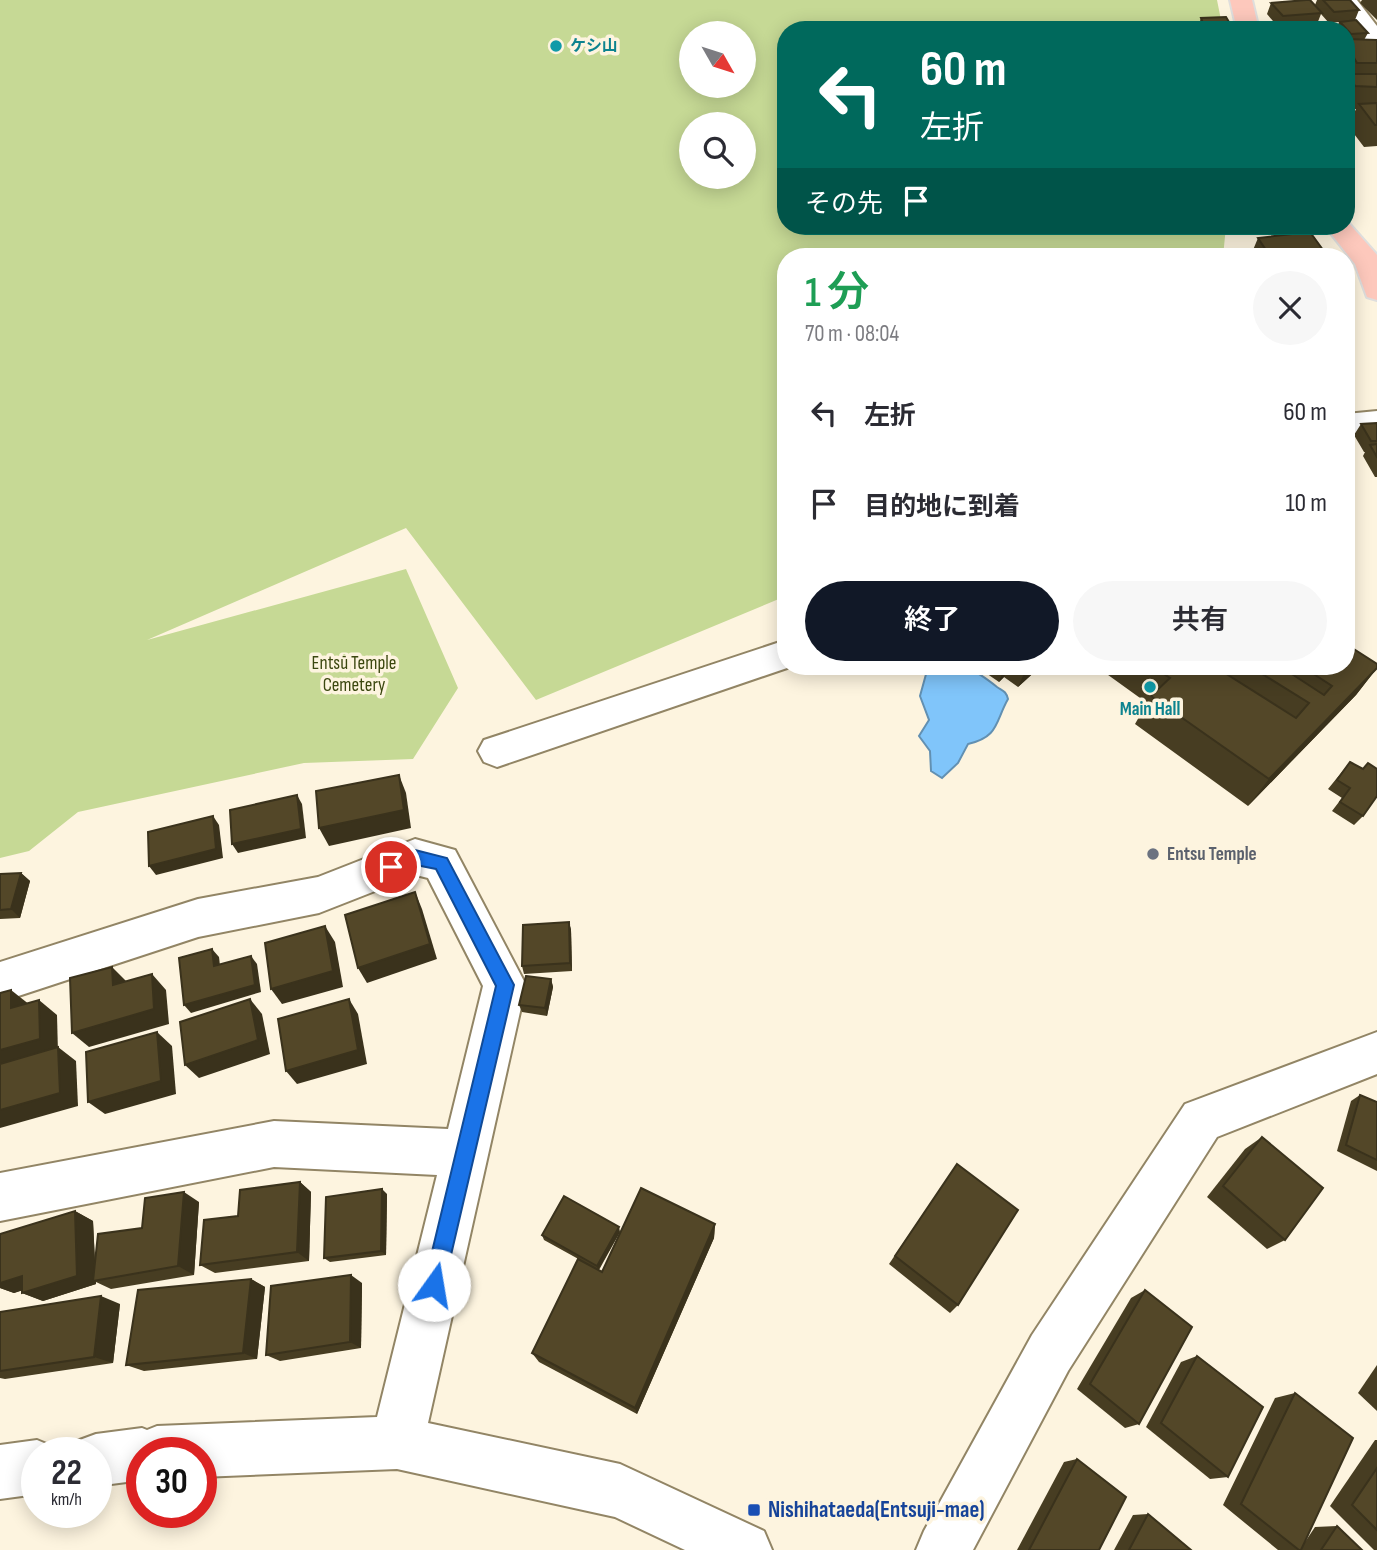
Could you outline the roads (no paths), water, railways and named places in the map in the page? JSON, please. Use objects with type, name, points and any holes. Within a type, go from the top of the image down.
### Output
[{"type":"main road","points":[[1241,0],[1246,21]]},
{"type":"main road","points":[[1346,235],[1368,262],[1377,291]]},
{"type":"street","points":[[1345,0],[1377,41]]},
{"type":"street","points":[[1355,424],[1377,421]]},
{"type":"street","points":[[497,751],[777,657]]},
{"type":"street","points":[[0,982],[198,918],[319,895],[415,857],[441,863],[505,985],[397,1443]]},
{"type":"street","points":[[943,1550],[1050,1353],[1201,1120],[1377,1053]]},
{"type":"street","points":[[0,1197],[274,1144],[465,1153]]},
{"type":"street","points":[[217,1450],[397,1443],[620,1491],[745,1550]]},
{"type":"street","points":[[0,1472],[21,1469]]},
{"type":"water","points":[[926,675],[980,675],[1004,692],[1008,699],[991,733],[968,744],[958,763],[942,778],[931,771],[930,751],[919,736],[929,720],[920,696]]},
{"type":"place","name":"ケシ山","points":[[556,46]]},
{"type":"place","name":"Main Hall","points":[[1150,687]]},
{"type":"place","name":"Entsu Temple","points":[[1153,854]]},
{"type":"place","name":"Nishihataeda(Entsuji-mae)","points":[[754,1510]]},
{"type":"park label","name":"Entsū Temple Cemetery","points":[[354,674]]}]
